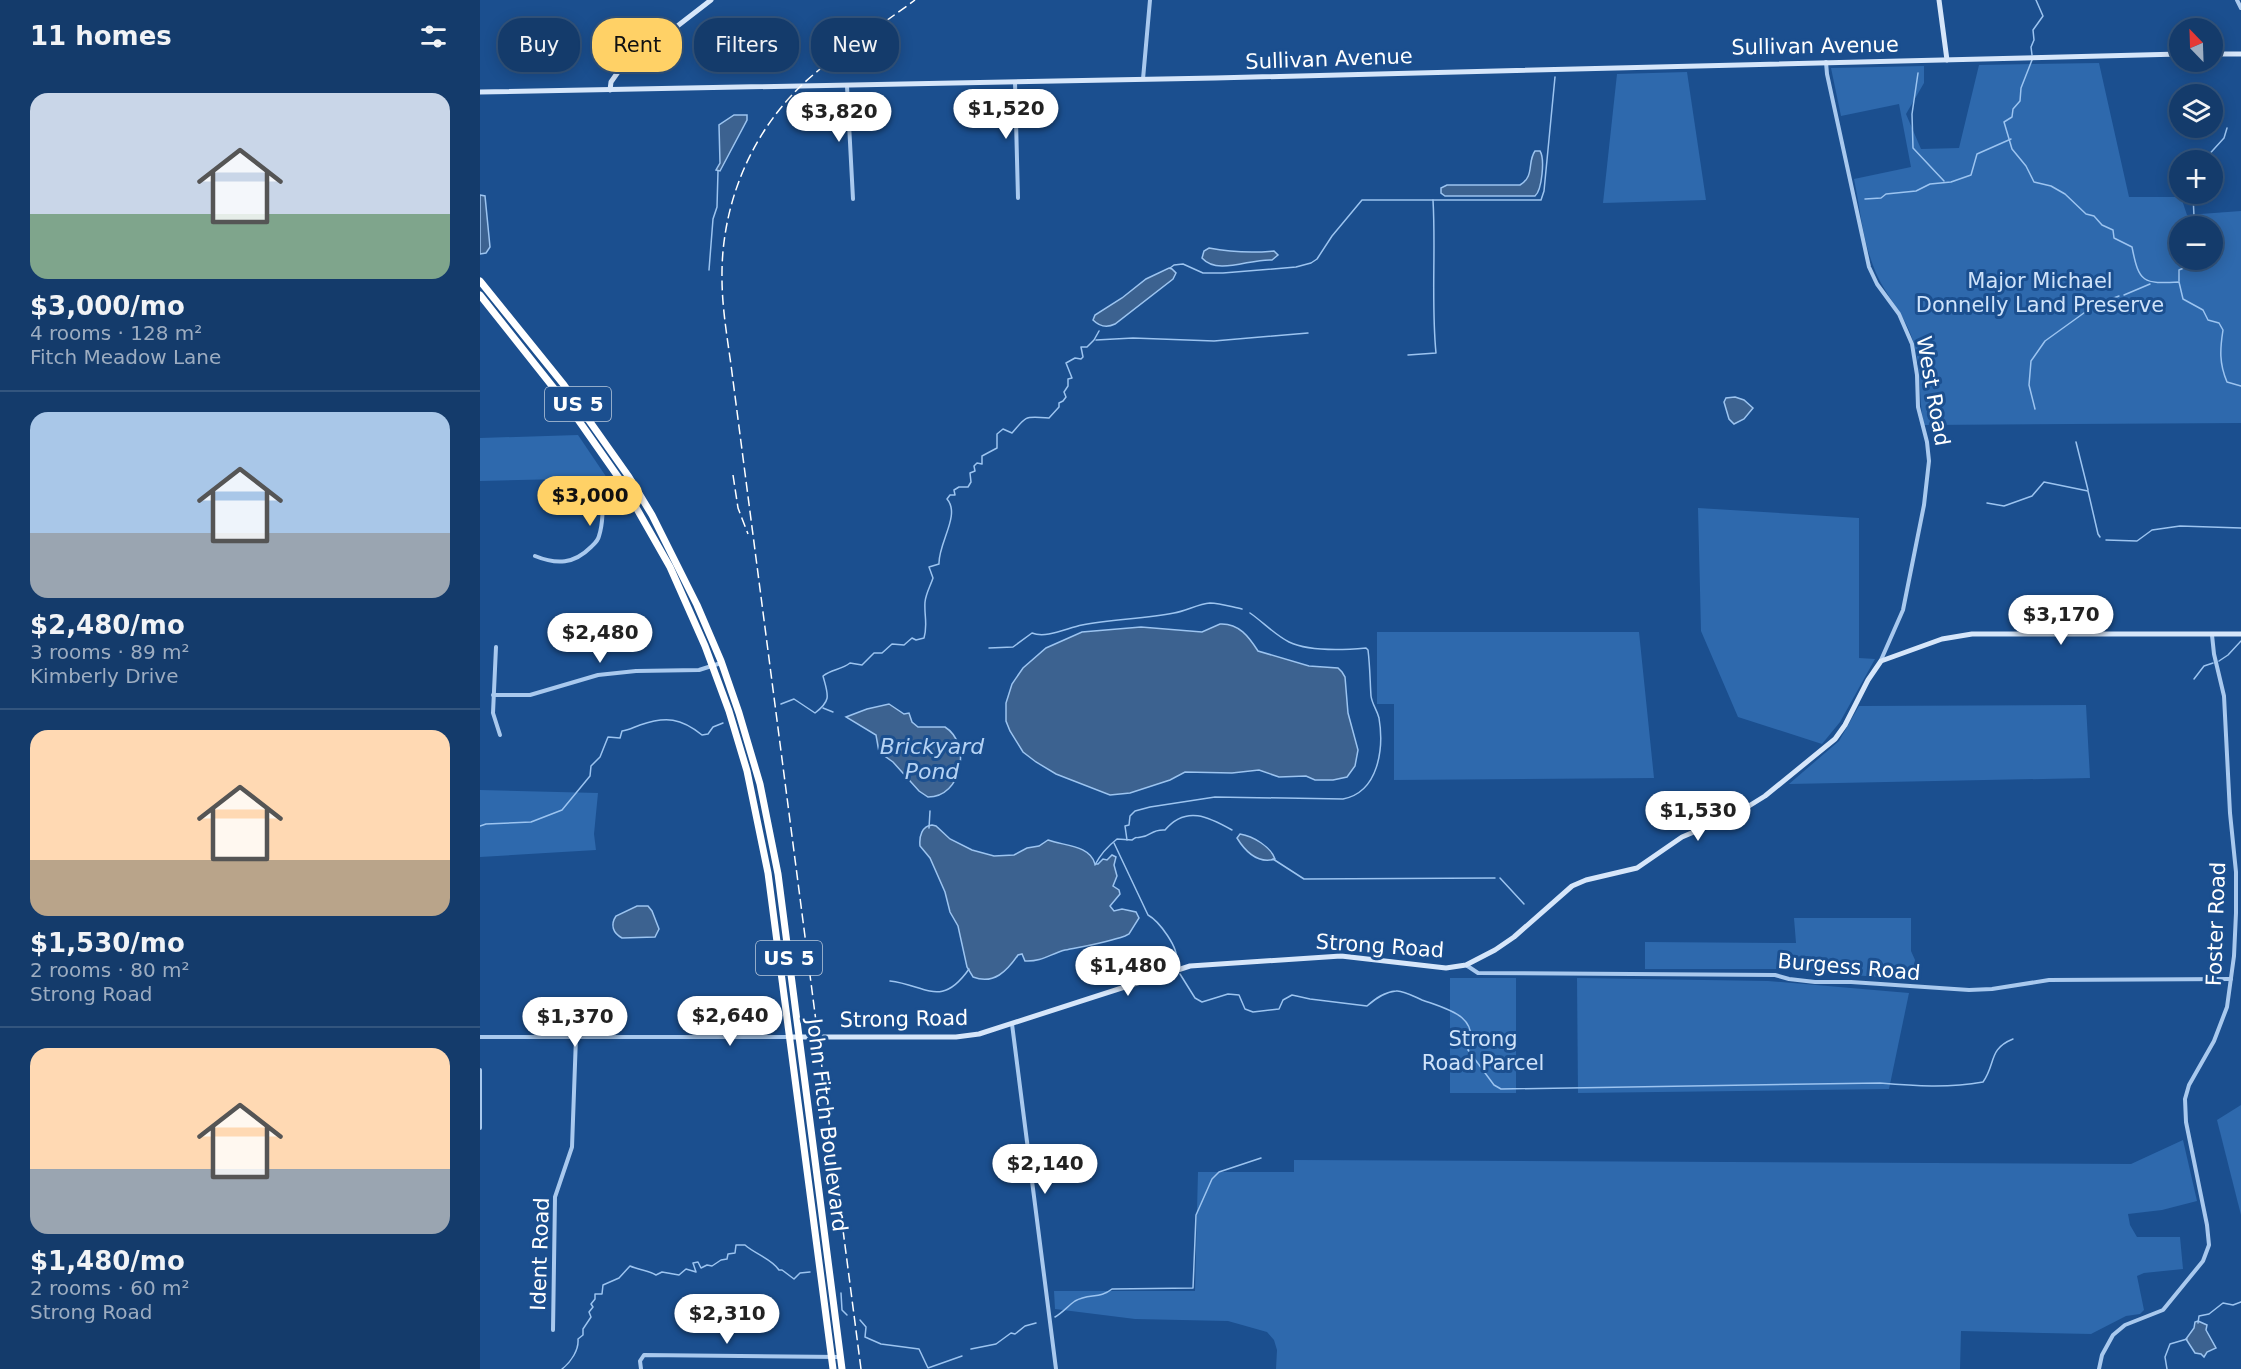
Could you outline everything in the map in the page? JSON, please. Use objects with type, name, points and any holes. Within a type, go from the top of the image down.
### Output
[{"type":"highway","name":"John Fitch Boulevard","points":[[480,281],[564,385],[629,477],[676,560],[722,663],[739,713],[760,784],[778,874],[842,1369]]},
{"type":"highway","name":"John Fitch Boulevard","points":[[480,295],[572,411],[621,481],[668,564],[713,666],[732,719],[750,786],[768,873],[833,1369]]},
{"type":"highway","points":[[516,340],[523,334]]},
{"type":"highway","points":[[668,564],[676,560]]},
{"type":"highway","points":[[692,616],[700,612]]},
{"type":"highway","points":[[750,786],[760,784]]},
{"type":"street","points":[[610,90],[611,82],[618,72],[711,0]]},
{"type":"street","points":[[1143,79],[1150,0]]},
{"type":"street","points":[[1939,0],[1947,60]]},
{"type":"street","points":[[2237,0],[2241,8]]},
{"type":"street","name":"Sullivan Avenue","points":[[480,93],[2169,54]]},
{"type":"street","points":[[2223,54],[2241,54]]},
{"type":"street","name":"West Road","points":[[1826,62],[1869,267],[1877,284],[1899,314],[1912,344],[1917,375],[1918,407],[1929,451],[1924,506],[1904,610],[1881,661]]},
{"type":"street","points":[[1015,82],[1018,198]]},
{"type":"street","points":[[847,86],[853,199]]},
{"type":"street","points":[[535,556],[545,560],[562,561],[581,557],[598,538],[604,497],[621,481],[629,477]]},
{"type":"street","points":[[1881,661],[1942,639],[1972,634],[2241,634]]},
{"type":"street","name":"Foster Road","points":[[2099,1369],[2102,1355],[2116,1332],[2129,1323],[2163,1310],[2206,1255],[2209,1245],[2208,1225],[2186,1122],[2185,1099],[2188,1085],[2208,1054],[2223,1021],[2229,1000],[2236,922],[2236,872],[2230,813],[2224,696],[2212,635]]},
{"type":"street","points":[[496,647],[493,713],[500,735]]},
{"type":"street","name":"Strong Road","points":[[480,1037],[956,1037],[979,1034],[1012,1024],[1155,975],[1190,966],[1341,956],[1437,968],[1466,965],[1514,937],[1572,886],[1586,880],[1637,868],[1682,837],[1736,814],[1765,796],[1835,739],[1881,661]]},
{"type":"street","points":[[493,696],[530,695],[605,674],[697,670],[722,663]]},
{"type":"street","name":"Burgess Road","points":[[1466,965],[1478,973],[1775,975],[1815,982],[1851,982],[1969,990],[1992,989],[2049,980],[2231,979]]},
{"type":"street","points":[[1012,1024],[1056,1369]]},
{"type":"street","name":"Ident Road","points":[[553,1330],[555,1197],[572,1147],[576,1037]]},
{"type":"street","points":[[480,1070],[480,1128]]},
{"type":"street","points":[[641,1369],[640,1361],[644,1355],[840,1357]]},
{"type":"green space","name":"Major Michael Donnelly Land Preserve","points":[[2099,63],[2129,197],[2169,197],[2169,204],[2183,204],[2187,215],[2241,211],[2241,423],[1924,425],[1914,344],[1906,323],[1878,278],[1870,258],[1854,179],[1911,167],[1899,104],[1841,116],[1831,68],[1924,66],[1924,83],[1906,114],[1921,149],[1959,148],[1979,65]]},
{"type":"green space","points":[[1687,72],[1706,200],[1603,203],[1617,74]]},
{"type":"green space","points":[[578,435],[607,478],[480,481],[480,438]]},
{"type":"green space","points":[[1698,508],[1859,518],[1859,658],[1875,659],[1840,722],[1822,744],[1738,717],[1701,631]]},
{"type":"green space","points":[[1377,632],[1639,632],[1654,778],[1394,780],[1394,704],[1377,704]]},
{"type":"green space","points":[[2086,705],[2090,778],[1789,784],[1839,741],[1859,706]]},
{"type":"green space","points":[[480,790],[598,793],[594,834],[596,850],[480,857]]},
{"type":"green space","points":[[1794,918],[1911,918],[1911,951],[1915,960],[1911,980],[1786,969],[1645,969],[1645,942],[1796,943]]},
{"type":"green space","name":"Strong Road Parcel","points":[[1450,978],[1516,978],[1516,1093],[1450,1093]]},
{"type":"green space","points":[[1577,978],[1768,981],[1909,993],[1889,1089],[1578,1093]]},
{"type":"green space","points":[[2241,1105],[2241,1215],[2217,1120]]},
{"type":"green space","points":[[2183,1140],[2197,1201],[2162,1210],[2128,1214],[2130,1225],[2137,1237],[2180,1237],[2183,1269],[2144,1273],[2137,1276],[2144,1310],[2140,1314],[2126,1316],[2091,1334],[1961,1331],[1960,1369],[1276,1369],[1277,1350],[1274,1340],[1267,1332],[1228,1321],[1135,1319],[1055,1309],[1054,1291],[1195,1291],[1198,1172],[1294,1172],[1294,1160],[2131,1164]]},
{"type":"water","points":[[734,115],[747,115],[747,120],[720,171],[716,170],[720,163],[719,125]]},
{"type":"water","points":[[1535,151],[1540,151],[1542,155],[1542,167],[1541,181],[1535,196],[1445,196],[1441,193],[1441,188],[1447,185],[1520,185],[1528,177]]},
{"type":"water","points":[[480,195],[485,196],[490,247],[486,253],[480,254]]},
{"type":"water","points":[[1209,248],[1241,252],[1274,251],[1278,255],[1272,260],[1217,266],[1202,258],[1204,251]]},
{"type":"water","points":[[1169,268],[1176,273],[1173,279],[1115,324],[1104,326],[1093,320],[1095,315],[1146,279]]},
{"type":"water","points":[[1735,397],[1744,400],[1753,408],[1744,419],[1734,424],[1729,419],[1724,402],[1726,398]]},
{"type":"water","points":[[1220,624],[1238,628],[1258,651],[1309,666],[1338,668],[1342,672],[1345,677],[1348,713],[1358,750],[1355,766],[1347,777],[1315,780],[1306,776],[1279,777],[1259,770],[1232,773],[1185,772],[1170,780],[1130,793],[1110,795],[1056,774],[1036,762],[1023,752],[1010,731],[1006,721],[1006,703],[1012,684],[1023,668],[1046,648],[1082,632],[1141,627],[1202,632]]},
{"type":"water","name":"Brickyard Pond","points":[[889,704],[904,714],[909,713],[912,722],[918,727],[945,727],[959,745],[959,768],[955,779],[940,795],[928,797],[919,791],[893,762],[879,752],[876,735],[846,717]]},
{"type":"water","points":[[932,825],[950,839],[972,850],[994,856],[1014,855],[1027,848],[1039,846],[1048,840],[1076,847],[1088,853],[1095,864],[1103,859],[1107,860],[1112,855],[1116,857],[1114,865],[1117,876],[1113,886],[1119,890],[1120,894],[1110,906],[1114,911],[1122,909],[1136,912],[1139,918],[1129,934],[1125,936],[1065,950],[1036,960],[1025,961],[1022,954],[1018,955],[1004,971],[994,978],[973,977],[967,967],[958,926],[950,912],[945,892],[930,858],[920,846],[922,832],[926,827]]},
{"type":"water","points":[[1240,834],[1261,843],[1270,850],[1275,859],[1263,860],[1253,855],[1237,838]]},
{"type":"water","points":[[637,906],[648,906],[652,911],[659,929],[655,937],[622,938],[616,934],[613,923],[616,916]]},
{"type":"water","points":[[2195,1322],[2207,1325],[2206,1330],[2216,1348],[2207,1352],[2204,1357],[2195,1353],[2186,1339],[2194,1328]]},
{"type":"waterway","points":[[2032,55],[2033,30],[2043,16],[2036,0]]},
{"type":"waterway","points":[[2032,60],[2021,88],[2020,101],[2013,109],[2012,117],[2004,122],[2012,149],[2026,166],[2034,182],[2051,186],[2065,194],[2086,214],[2094,216],[2102,225],[2113,230],[2114,238],[2132,247],[2137,268],[2145,279],[2157,282],[2179,282],[2183,299],[2203,310],[2208,320],[2219,323],[2223,330],[2221,356],[2224,375],[2227,382],[2241,386]]},
{"type":"waterway","points":[[1918,73],[1912,114],[1913,148],[1944,181]]},
{"type":"waterway","points":[[1170,268],[1183,264],[1203,273],[1223,273],[1296,267],[1311,263],[1317,259],[1332,236],[1362,200],[1541,200],[1544,191],[1555,77]]},
{"type":"waterway","points":[[2213,150],[2224,138],[2227,128]]},
{"type":"waterway","points":[[1865,199],[1916,191],[1930,184],[1951,182],[1971,175],[1977,154],[2011,139]]},
{"type":"waterway","points":[[709,270],[713,219],[717,207],[718,171]]},
{"type":"waterway","points":[[1408,355],[1436,353],[1433,200]]},
{"type":"waterway","points":[[2193,204],[2194,216]]},
{"type":"waterway","points":[[2179,270],[2179,281]]},
{"type":"waterway","points":[[2124,295],[2150,284]]},
{"type":"waterway","points":[[2035,409],[2029,385],[2031,361],[2045,341],[2095,305],[2119,296]]},
{"type":"waterway","points":[[781,704],[794,699],[815,713],[827,697],[823,676],[850,663],[862,665],[874,653],[882,653],[892,644],[904,645],[912,638],[916,640],[924,638],[925,602],[933,578],[929,567],[939,564],[952,513],[947,499],[950,495],[955,495],[954,490],[959,487],[968,487],[971,482],[970,473],[975,471],[974,466],[977,463],[982,464],[982,456],[997,448],[997,434],[1003,429],[1012,433],[1024,420],[1031,417],[1049,418],[1059,407],[1059,403],[1066,397],[1064,392],[1068,386],[1068,379],[1072,378],[1066,363],[1075,358],[1081,359],[1083,357],[1081,347],[1087,347],[1099,331]]},
{"type":"waterway","points":[[1096,340],[1133,338],[1214,341],[1308,333]]},
{"type":"waterway","points":[[2076,442],[2088,490]]},
{"type":"waterway","points":[[1987,503],[2004,506],[2032,496],[2044,482],[2088,491],[2100,537]]},
{"type":"waterway","points":[[2106,540],[2137,541],[2152,530],[2180,526],[2241,528]]},
{"type":"waterway","points":[[989,648],[1013,647],[1032,633],[1044,635],[1093,623],[1163,615],[1210,603],[1242,609]]},
{"type":"waterway","points":[[1127,840],[1125,826],[1129,825],[1130,816],[1135,811],[1150,807],[1215,797],[1343,799],[1365,788],[1372,778],[1381,742],[1379,718],[1371,696],[1368,650],[1366,648],[1317,649],[1297,645],[1279,636],[1250,613]]},
{"type":"waterway","points":[[2219,661],[2241,641]]},
{"type":"waterway","points":[[2194,679],[2204,666],[2213,663]]},
{"type":"waterway","points":[[823,708],[833,712]]},
{"type":"waterway","points":[[480,826],[531,822],[562,810],[590,776],[591,766],[600,757],[608,737],[620,738],[622,731],[658,720],[673,720],[687,725],[702,735],[708,734],[713,727],[723,723]]},
{"type":"waterway","points":[[929,828],[930,811]]},
{"type":"waterway","points":[[1095,865],[1104,851],[1117,839],[1132,840],[1165,830],[1181,818],[1198,816],[1215,821],[1232,830]]},
{"type":"waterway","points":[[1114,843],[1148,915],[1163,929],[1172,943],[1176,961]]},
{"type":"waterway","points":[[1273,859],[1304,879],[1495,878]]},
{"type":"waterway","points":[[1500,878],[1524,904]]},
{"type":"waterway","points":[[890,981],[932,992],[941,991],[959,981],[969,969]]},
{"type":"waterway","points":[[1180,974],[1195,998],[1202,1002],[1228,994],[1239,995],[1245,1009],[1253,1012],[1279,1009],[1283,1000],[1292,995],[1367,1006],[1388,993],[1396,991],[1405,993],[1451,1011],[1466,1022],[1471,1038],[1468,1050],[1494,1085],[1501,1089],[1880,1083],[1932,1086],[1970,1084],[1983,1082],[1996,1052],[2013,1039]]},
{"type":"waterway","points":[[1055,1317],[1075,1301],[1103,1294],[1112,1289],[1193,1288],[1196,1215],[1212,1179],[1219,1172],[1261,1158]]},
{"type":"waterway","points":[[562,1369],[574,1356],[578,1339],[583,1335],[583,1329],[591,1317],[589,1312],[593,1307],[591,1304],[595,1299],[595,1294],[602,1294],[603,1285],[619,1278],[630,1266],[656,1275],[662,1272],[679,1275],[686,1269],[696,1272],[693,1263],[698,1262],[701,1268],[707,1265],[712,1266],[727,1259],[728,1254],[735,1253],[736,1245],[745,1245],[794,1279],[800,1273],[810,1272]]},
{"type":"waterway","points":[[841,1293],[842,1310],[847,1315]]},
{"type":"waterway","points":[[2198,1323],[2199,1316],[2209,1314],[2223,1303],[2233,1305],[2241,1302]]},
{"type":"waterway","points":[[860,1320],[866,1327],[865,1337],[881,1344],[919,1349],[928,1368],[962,1356]]},
{"type":"waterway","points":[[971,1349],[996,1344],[1011,1333],[1015,1334],[1025,1326],[1036,1323]]},
{"type":"waterway","points":[[2167,1369],[2165,1357],[2170,1344],[2187,1339]]},
{"type":"railway","points":[[861,1369],[725,322],[722,289],[723,251],[727,224],[743,171],[769,123],[786,102],[818,71],[915,0]]},
{"type":"railway","points":[[733,475],[738,508],[748,534]]}]
